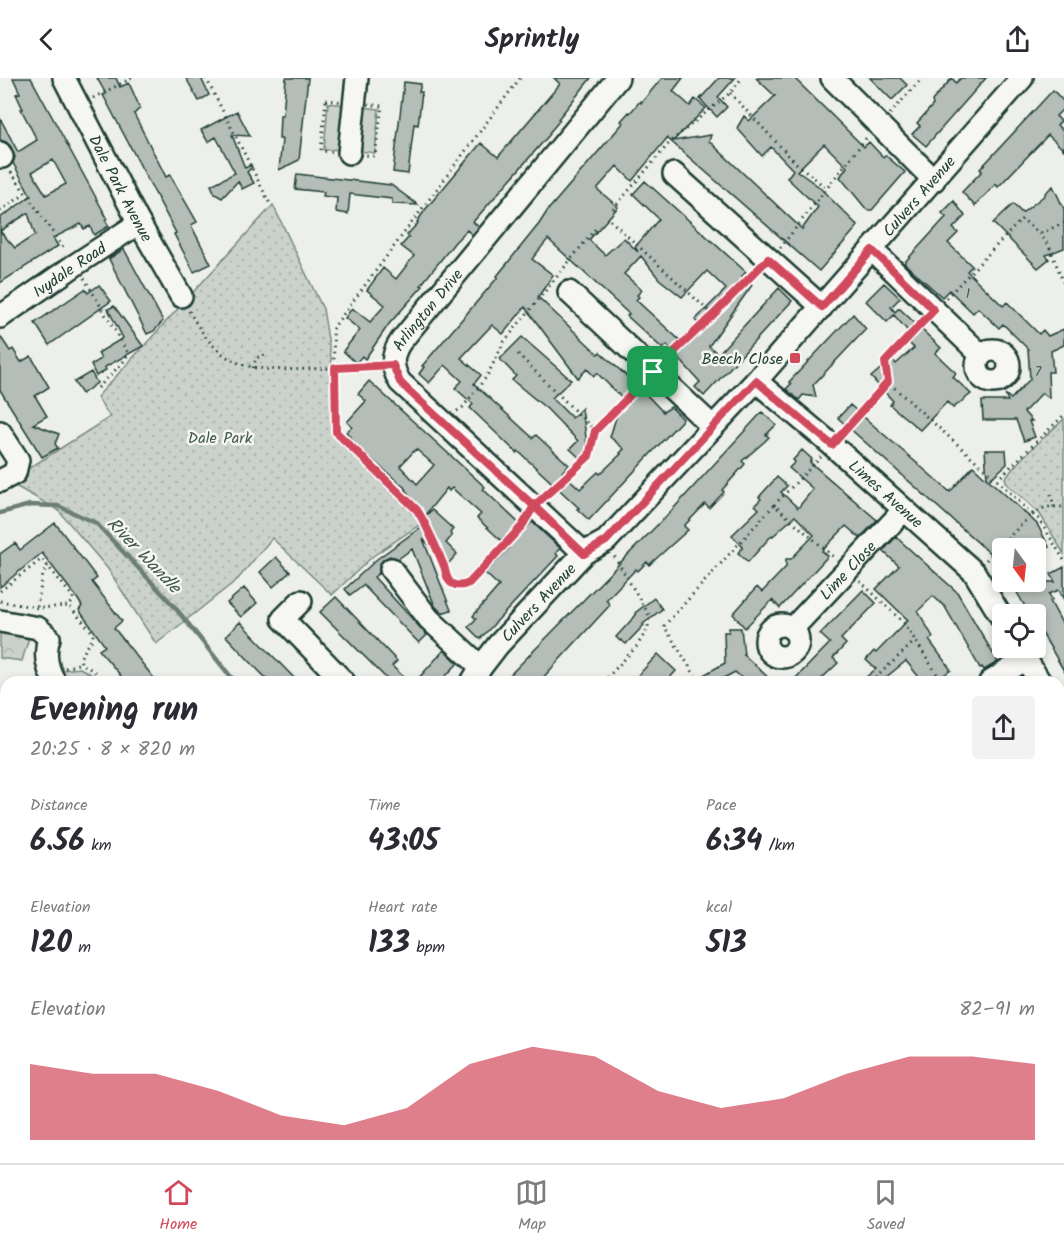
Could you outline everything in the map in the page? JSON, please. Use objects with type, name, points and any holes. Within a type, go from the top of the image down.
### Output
[{"type":"street","name":"Dale Park Avenue","points":[[64,78],[181,296]]},
{"type":"street","points":[[349,153],[357,78]]},
{"type":"street","name":"Arlington Drive","points":[[584,554],[400,382],[393,365],[396,348],[401,341],[618,78]]},
{"type":"street","points":[[832,78],[934,180]]},
{"type":"street","name":"Culvers Avenue","points":[[476,675],[498,645],[584,554],[606,541],[756,381],[1022,78]]},
{"type":"street","points":[[674,174],[822,307]]},
{"type":"street","name":"Ivydale Road","points":[[0,317],[140,223]]},
{"type":"street","points":[[872,250],[981,355]]},
{"type":"street","points":[[569,292],[712,427]]},
{"type":"street","name":"Limes Avenue","points":[[756,381],[832,445],[903,511],[974,572],[993,604]]},
{"type":"street","points":[[0,432],[18,460],[15,473],[1,478]]},
{"type":"street","name":"Lime Close","points":[[792,629],[903,511]]},
{"type":"street","points":[[391,569],[476,675]]},
{"type":"street","points":[[301,601],[283,619],[338,676]]},
{"type":"street","points":[[0,621],[38,628],[49,638],[45,648],[53,676]]},
{"type":"street","points":[[997,676],[1017,658]]},
{"type":"street","points":[[1026,658],[1036,676]]},
{"type":"path","points":[[77,106],[132,78]]},
{"type":"path","points":[[206,78],[270,204]]},
{"type":"path","points":[[520,78],[333,328],[336,432],[417,510],[445,568],[448,580],[454,585],[462,586],[469,583],[522,526],[534,506],[589,456],[595,431],[777,251],[870,134],[922,78]]},
{"type":"path","points":[[613,209],[671,141],[730,93],[742,78]]},
{"type":"path","points":[[730,93],[795,162],[826,188]]},
{"type":"path","points":[[1,155],[25,194],[75,265],[128,353],[125,360],[96,390]]},
{"type":"path","points":[[0,211],[25,194]]},
{"type":"path","points":[[1064,284],[1048,246],[1040,234],[1022,219],[885,362],[888,382],[1039,519],[1064,560]]},
{"type":"path","points":[[610,220],[713,315]]},
{"type":"path","points":[[1040,234],[1064,223]]},
{"type":"path","points":[[441,421],[463,407],[487,376],[504,342],[597,227]]},
{"type":"path","points":[[181,296],[201,333],[218,350],[253,369],[393,365]]},
{"type":"path","points":[[253,369],[256,358],[268,354]]},
{"type":"path","points":[[518,354],[595,431]]},
{"type":"path","points":[[695,676],[664,626],[888,382]]},
{"type":"path","points":[[997,480],[1064,415]]},
{"type":"path","points":[[1051,494],[1054,507]]},
{"type":"path","points":[[774,506],[848,570],[904,623],[938,676]]},
{"type":"path","points":[[974,572],[1032,514],[1046,507],[1064,507]]},
{"type":"path","points":[[606,541],[648,615],[648,628],[637,646],[609,676]]},
{"type":"path","points":[[0,591],[42,559],[73,597],[69,606],[53,608],[36,608],[0,602]]},
{"type":"path","points":[[36,608],[43,574],[48,566]]},
{"type":"path","points":[[69,606],[93,633],[93,638],[80,658],[81,663],[99,676]]},
{"type":"path","points":[[878,676],[915,642]]},
{"type":"green space","points":[[328,103],[379,109],[375,153],[345,149],[324,150]]},
{"type":"green space","name":"Dale Park","points":[[273,205],[323,309],[334,376],[333,434],[402,500],[422,523],[373,556],[332,595],[272,538],[238,579],[156,644],[108,569],[58,510],[3,479],[31,467],[110,417],[97,397]]},
{"type":"green space","points":[[1064,419],[1064,554],[1040,514],[1007,484],[1005,478],[1022,458]]},
{"type":"green space","points":[[0,627],[31,631],[22,661],[0,658]]},
{"type":"green space","points":[[80,668],[94,676],[55,676],[53,671]]},
{"type":"building","points":[[13,78],[31,78],[107,218],[105,220],[109,226],[94,235],[90,226],[84,229],[81,224],[53,238],[58,246],[0,283],[0,231],[0,218],[31,196],[13,163],[15,157],[11,147],[0,140],[0,118],[18,152],[37,140],[21,109],[23,109],[16,94],[20,93]],"holes":[[[53,160],[66,184],[46,195],[32,172]],[[28,213],[35,235],[15,248],[0,231]]]},
{"type":"building","points":[[97,78],[116,78],[120,87],[129,83],[140,108],[134,114],[166,177],[170,175],[197,222],[191,225],[211,264],[194,272],[174,234],[176,233],[103,95],[106,94]]},
{"type":"building","points":[[186,78],[201,78],[209,95],[199,101]]},
{"type":"building","points":[[286,78],[308,78],[299,160],[279,170],[282,139],[279,139],[280,115],[283,115]]},
{"type":"building","points":[[554,78],[591,78],[558,119],[560,120],[550,134],[473,222],[479,227],[472,235],[467,230],[455,242],[421,285],[423,286],[389,324],[365,359],[362,356],[356,363],[343,351],[360,330],[345,318],[352,308],[370,322],[385,305],[367,290],[383,268],[396,279],[414,256],[401,246],[425,210],[481,143],[498,157],[560,84]]},
{"type":"building","points":[[662,78],[683,78],[673,91],[690,106],[695,99],[706,108],[673,141],[711,135],[709,141],[802,229],[818,207],[787,178],[793,170],[771,147],[762,156],[737,128],[744,116],[749,121],[775,96],[756,78],[794,78],[864,147],[869,142],[883,157],[885,155],[905,172],[872,210],[867,210],[840,177],[847,167],[824,144],[797,171],[818,186],[858,226],[819,271],[667,138],[632,181],[617,166],[597,189],[618,207],[589,240],[605,255],[624,238],[638,252],[635,247],[659,219],[633,194],[645,181],[746,272],[742,276],[752,285],[709,346],[718,354],[779,288],[792,301],[704,396],[695,387],[700,382],[667,345],[663,349],[548,239],[532,259],[553,275],[538,297],[598,354],[600,352],[642,390],[663,412],[671,407],[683,419],[589,520],[577,509],[579,508],[470,408],[473,404],[455,388],[462,381],[445,365],[429,383],[419,374],[424,367],[422,366],[498,277],[548,210],[623,123],[621,121],[640,101],[641,103]],"holes":[[[641,256],[659,279],[682,297],[707,271],[726,289],[695,320],[704,330],[685,345],[636,300],[642,290],[624,274]],[[525,307],[578,378],[587,369],[594,376],[597,373],[622,398],[610,437],[624,449],[600,474],[598,472],[580,489],[562,472],[569,465],[536,435],[533,438],[474,384],[481,375],[461,358],[492,325],[503,334]]]},
{"type":"building","points":[[719,78],[735,78],[718,97],[727,107],[717,117],[700,99]]},
{"type":"building","points":[[870,78],[900,78],[907,85],[892,100]]},
{"type":"building","points":[[952,78],[956,83],[961,78],[986,78],[926,146],[912,134],[920,126],[917,123],[933,105],[932,101]]},
{"type":"building","points":[[404,82],[421,84],[419,92],[422,92],[418,125],[414,124],[408,174],[393,172]]},
{"type":"building","points":[[1053,90],[1064,102],[1064,108],[1056,116],[1061,121],[1057,125],[1064,132],[1064,150],[1048,135],[998,187],[996,184],[975,206],[962,192],[982,171],[980,169]]},
{"type":"building","points":[[237,111],[250,136],[232,135],[245,168],[251,165],[252,167],[247,172],[254,183],[242,189],[238,181],[222,198],[215,194],[211,185],[235,173],[216,137],[208,142],[201,130]]},
{"type":"building","points":[[297,174],[391,185],[418,205],[392,204],[392,199],[350,194],[348,214],[336,212],[337,198],[323,196],[324,192],[295,189]]},
{"type":"building","points":[[1053,186],[1064,209],[1064,248],[1046,255],[1049,259],[1038,268],[993,223],[1013,204],[1022,213]]},
{"type":"building","points":[[954,201],[965,216],[953,228],[958,233],[948,243],[972,266],[967,271],[1003,306],[1007,302],[1039,334],[1043,330],[1048,336],[1064,329],[1064,345],[1051,351],[1053,372],[1048,372],[1049,398],[1042,393],[1024,412],[1032,421],[1029,421],[1035,437],[1024,441],[1016,420],[983,420],[982,401],[1008,401],[1005,394],[1011,399],[1030,379],[1028,349],[1003,324],[999,328],[978,308],[973,313],[949,290],[942,297],[904,263],[946,217],[942,213]]},
{"type":"building","points":[[124,249],[163,321],[154,331],[147,334],[109,259]]},
{"type":"building","points":[[884,283],[900,298],[891,307],[895,312],[899,308],[941,348],[935,353],[956,373],[953,377],[971,394],[953,408],[947,402],[920,430],[890,405],[893,401],[871,377],[892,359],[896,364],[914,348],[909,343],[914,338],[894,315],[887,322],[866,301]]},
{"type":"building","points":[[99,285],[111,301],[49,345],[35,323],[85,289],[88,293]]},
{"type":"building","points":[[114,306],[143,346],[105,367],[106,370],[96,376],[91,365],[101,359],[98,353],[123,338],[108,309]]},
{"type":"building","points":[[853,314],[866,329],[813,385],[816,397],[803,395],[799,400],[786,389],[791,384],[789,382]]},
{"type":"building","points":[[0,336],[10,351],[13,349],[21,362],[31,356],[49,387],[35,396],[47,416],[33,424],[59,434],[55,444],[58,448],[42,457],[0,390]]},
{"type":"building","points":[[522,337],[571,380],[552,398],[572,418],[582,408],[588,452],[581,459],[570,449],[578,441],[547,409],[512,380],[516,376],[500,359]]},
{"type":"building","points":[[91,372],[97,383],[82,394],[74,382]]},
{"type":"building","points":[[369,381],[485,487],[483,489],[525,529],[532,522],[560,548],[556,553],[558,556],[480,639],[468,627],[476,619],[473,616],[499,586],[485,573],[509,548],[477,518],[481,514],[452,488],[449,491],[447,488],[426,514],[413,501],[404,487],[349,440],[351,437],[346,432],[352,427],[347,422],[366,401],[358,394]],"holes":[[[416,449],[434,465],[417,484],[400,466]]]},
{"type":"building","points":[[850,405],[950,492],[973,466],[987,479],[985,450],[1006,450],[1007,464],[989,480],[1037,524],[1044,538],[992,538],[992,555],[838,418]]},
{"type":"building","points":[[762,412],[776,425],[766,435],[769,437],[742,461],[745,464],[722,490],[724,492],[709,508],[705,504],[684,526],[688,530],[649,565],[647,562],[638,571],[636,569],[606,600],[610,605],[545,676],[509,676],[673,509]]},
{"type":"building","points":[[802,450],[812,459],[810,462],[877,520],[860,538],[846,526],[822,551],[828,556],[780,608],[772,600],[745,628],[733,614],[757,587],[762,592],[786,567],[786,559],[791,559],[814,535],[795,516],[772,535],[748,562],[738,553],[743,547],[732,535],[759,509],[755,505],[761,499],[759,497],[777,477],[787,486],[781,492],[798,508],[813,489],[789,468]]},
{"type":"building","points":[[432,510],[453,529],[450,533],[452,536],[446,543],[457,554],[448,564],[423,539],[451,610],[442,613],[435,606],[412,549],[398,559],[390,556],[384,559],[379,565],[379,573],[374,577],[427,635],[419,643],[363,585],[350,595],[345,589],[377,559],[428,522],[424,517]]},
{"type":"building","points":[[55,523],[97,578],[92,582],[122,621],[114,628],[152,676],[121,676],[99,650],[105,646],[79,610],[82,606],[77,598],[42,553],[0,587],[0,554],[15,543],[20,550]]},
{"type":"building","points":[[896,537],[957,592],[992,652],[992,658],[996,658],[998,662],[984,670],[980,668],[945,607],[933,596],[918,611],[933,637],[929,640],[951,670],[942,676],[918,676],[906,661],[887,676],[867,676],[876,669],[866,660],[874,651],[876,653],[908,620],[876,589],[899,566],[883,551]]},
{"type":"building","points":[[276,557],[290,572],[273,587],[260,572]]},
{"type":"building","points":[[1064,567],[1064,600],[1059,590],[1049,594],[1052,600],[1050,601],[1064,627],[1064,671],[1046,640],[1046,604],[1024,604],[1017,592],[1046,592],[1046,582],[1055,582],[1051,574]]},
{"type":"building","points":[[244,588],[257,603],[241,617],[227,603]]},
{"type":"building","points":[[863,590],[876,603],[841,639],[846,644],[833,658],[838,663],[824,676],[798,676],[830,643],[820,634]]},
{"type":"building","points":[[336,597],[397,661],[392,666],[403,676],[384,676],[320,612]]},
{"type":"building","points":[[654,598],[662,609],[643,624],[626,644],[620,641],[616,637],[636,615],[635,613]]},
{"type":"building","points":[[240,622],[292,676],[264,676],[226,636]]},
{"type":"building","points":[[729,628],[741,628],[744,655],[767,676],[739,676],[735,672],[727,676],[702,676],[725,663],[724,632],[729,632]]},
{"type":"building","points":[[444,650],[458,663],[446,676],[420,676]]},
{"type":"building","points":[[658,654],[676,671],[671,676],[638,676]]},
{"type":"waterway","name":"River Wandle","points":[[0,513],[30,505],[58,506],[96,523],[173,605],[230,676]]},
{"type":"place","name":"Beech Close","points":[[795,358]]},
{"type":"route","points":[[653,372],[595,431],[589,456],[534,506],[408,390],[400,382],[393,365],[335,368],[336,432],[417,510],[445,568],[448,580],[454,585],[462,586],[469,583],[522,526],[534,506],[584,554],[606,541],[756,381],[832,445],[888,382],[885,362],[934,310],[872,250],[822,307],[768,259],[653,372]]}]
